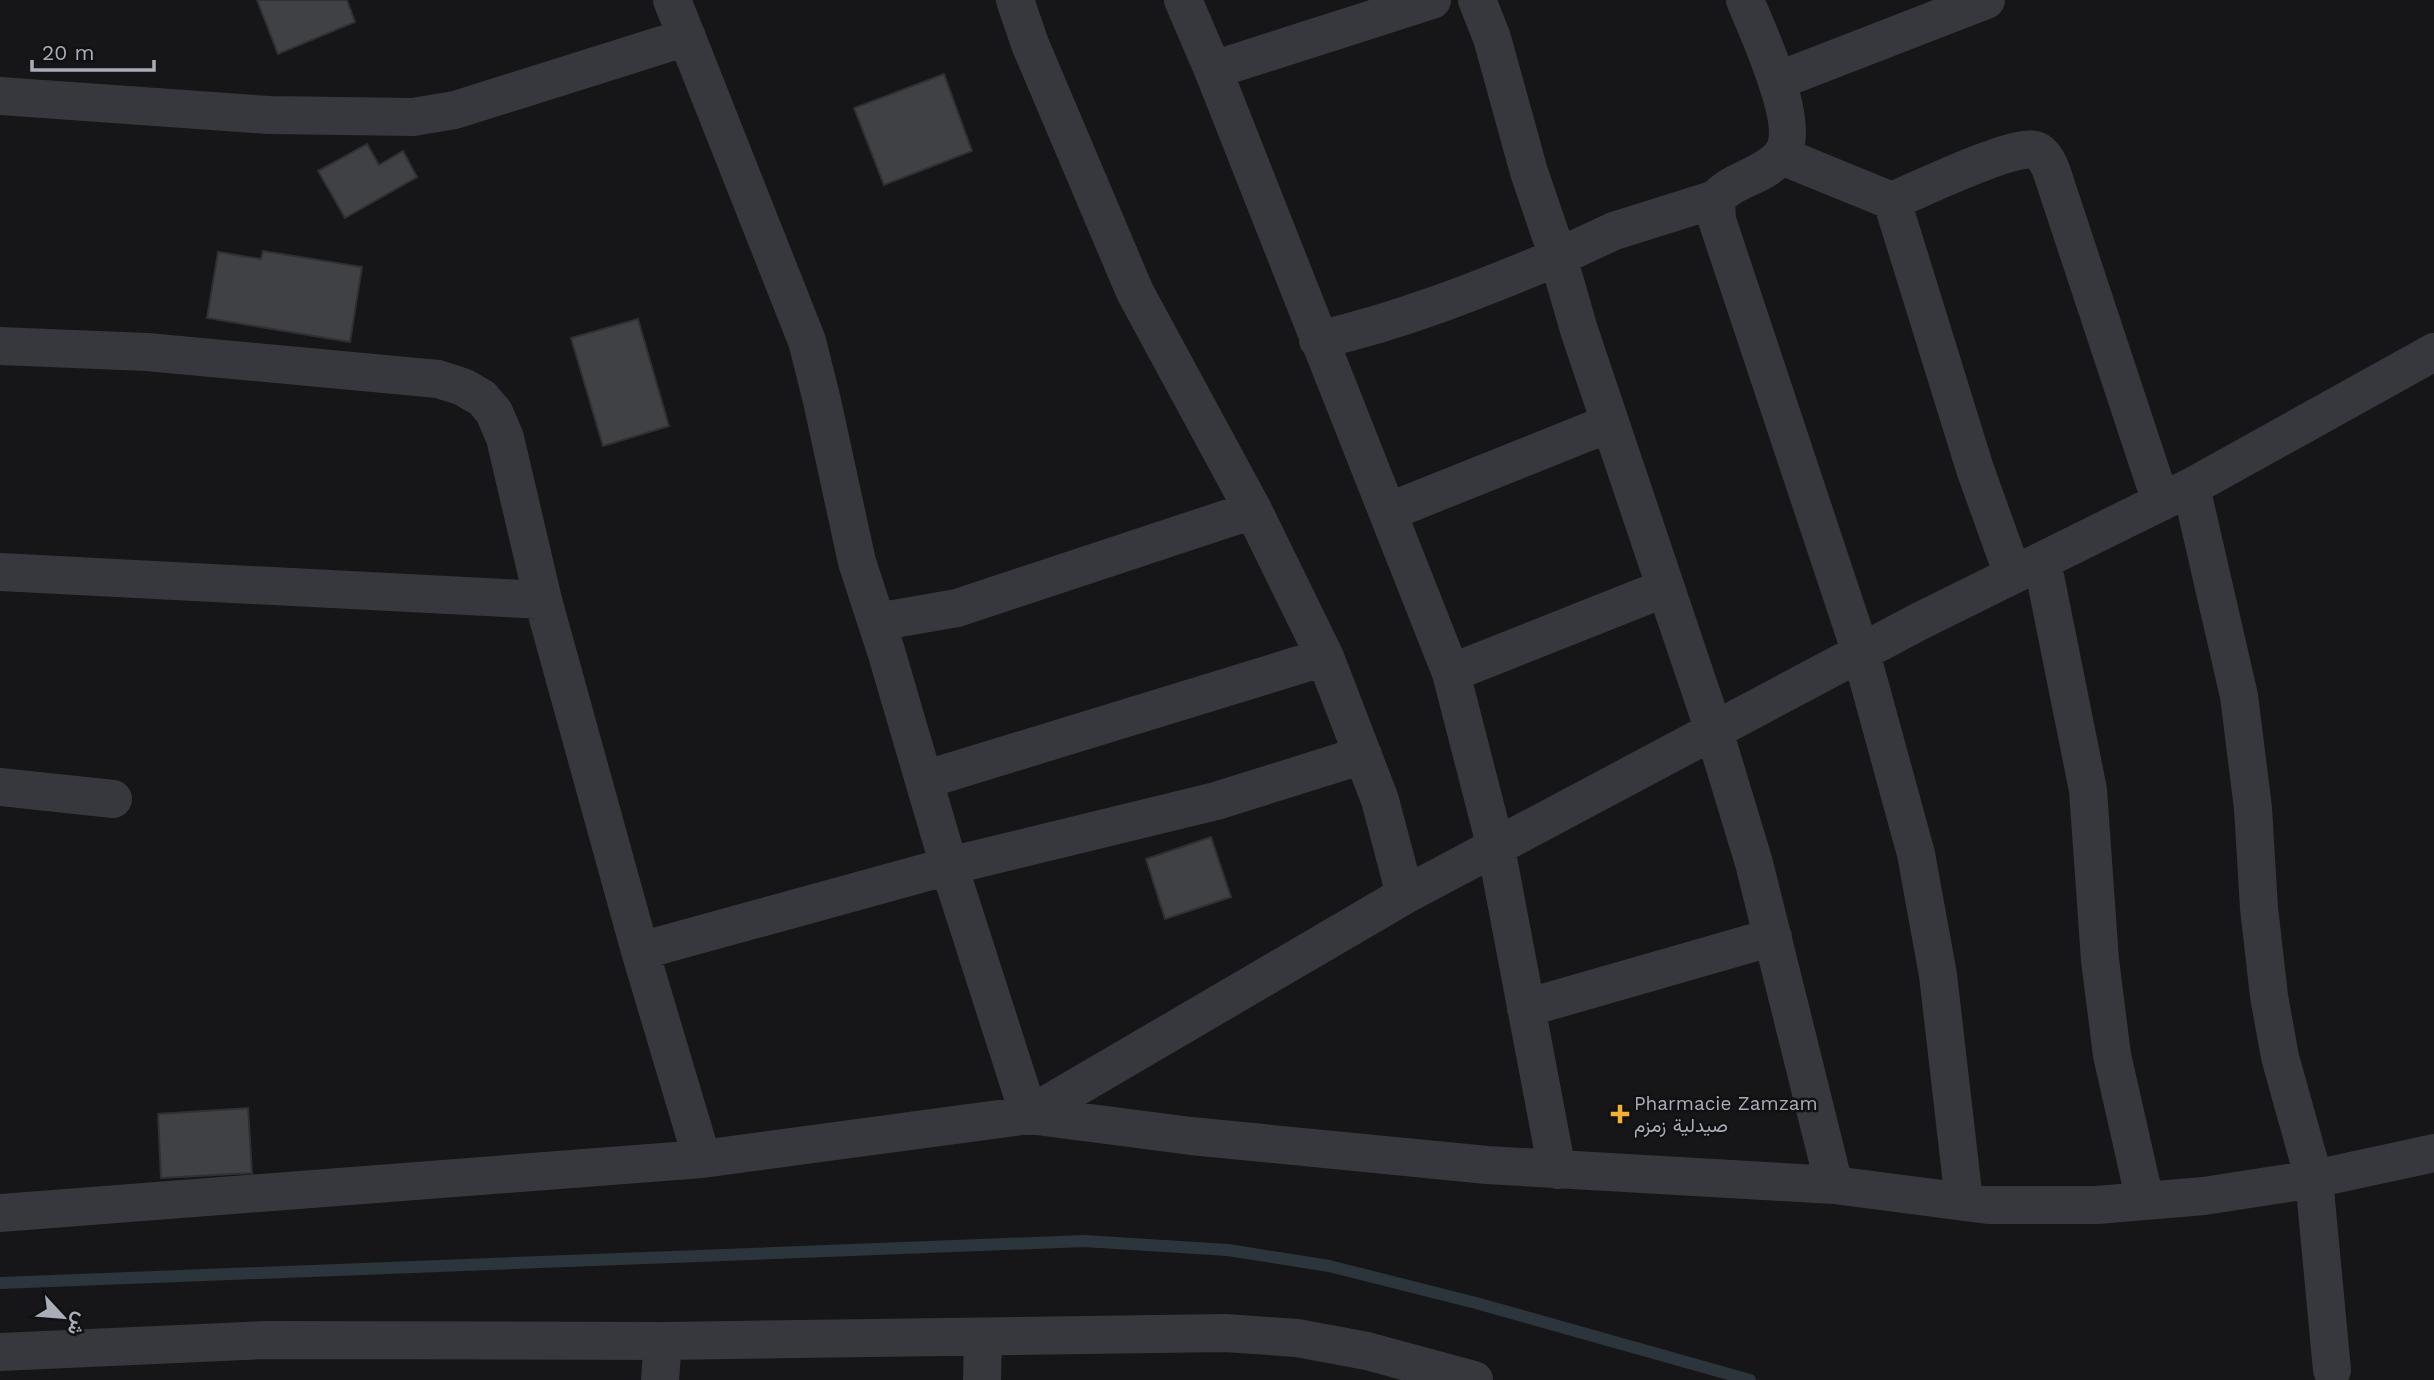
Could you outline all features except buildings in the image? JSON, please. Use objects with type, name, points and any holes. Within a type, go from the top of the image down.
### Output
[{"type":"street","points":[[672,0],[807,341],[858,562],[949,866],[1029,1115]]},
{"type":"street","points":[[1015,0],[1030,44],[1135,292],[1253,510],[1325,657],[1380,800],[1405,895]]},
{"type":"street","points":[[1183,0],[1213,69],[1451,673],[1496,848],[1558,1170]]},
{"type":"street","points":[[1213,69],[1432,0]]},
{"type":"street","points":[[1477,0],[1492,38],[1529,172],[1558,257],[1578,330],[1714,731],[1754,863],[1835,1185]]},
{"type":"street","points":[[1318,340],[1368,328],[1467,295],[1614,231],[1716,199],[1737,182],[1766,170],[1787,148],[1788,128],[1777,81],[1745,0]]},
{"type":"street","points":[[1777,81],[1986,0]]},
{"type":"street","points":[[0,96],[270,116],[413,117],[468,106],[687,37]]},
{"type":"street","points":[[1782,156],[1892,201],[2011,153],[2025,149],[2042,154],[2176,495],[2239,696],[2253,808],[2259,908],[2269,996],[2280,1057],[2314,1179],[2332,1370]]},
{"type":"street","points":[[1716,199],[1717,219],[1861,653],[1916,855],[1938,975],[1964,1202]]},
{"type":"street","points":[[1892,201],[1975,469],[2027,568],[2088,790],[2100,960],[2112,1055],[2145,1201]]},
{"type":"street","points":[[0,346],[146,352],[438,379],[463,387],[482,398],[494,412],[505,438],[543,600],[640,951],[702,1159]]},
{"type":"street","points":[[1029,1115],[1405,895],[1861,653],[2176,495],[2434,352]]},
{"type":"street","points":[[1388,512],[1610,423]]},
{"type":"street","points":[[877,622],[957,608],[1253,510]]},
{"type":"street","points":[[0,572],[543,600]]},
{"type":"street","points":[[1451,673],[1665,588]]},
{"type":"street","points":[[924,780],[1325,657]]},
{"type":"street","points":[[640,951],[949,866],[1174,813],[1363,755]]},
{"type":"street","points":[[0,787],[113,799]]},
{"type":"street","points":[[1526,1009],[1773,937]]},
{"type":"street","points":[[0,1213],[702,1159],[1029,1115],[1204,1138],[1558,1170],[1835,1185],[1988,1205],[2097,1205],[2204,1196],[2314,1179],[2434,1153]]},
{"type":"street","points":[[0,1352],[266,1340],[663,1341],[1249,1335],[1297,1338],[1367,1351],[1409,1372],[1474,1380]]},
{"type":"street","points":[[982,1380],[983,1338]]},
{"type":"street","points":[[660,1380],[663,1341]]},
{"type":"waterway","points":[[0,1283],[1084,1241],[1228,1250],[1329,1266],[1476,1303],[1750,1380]]},
{"type":"place","name":"Pharmacie Zamzam صيدلية زمزم","points":[[1620,1114]]}]
